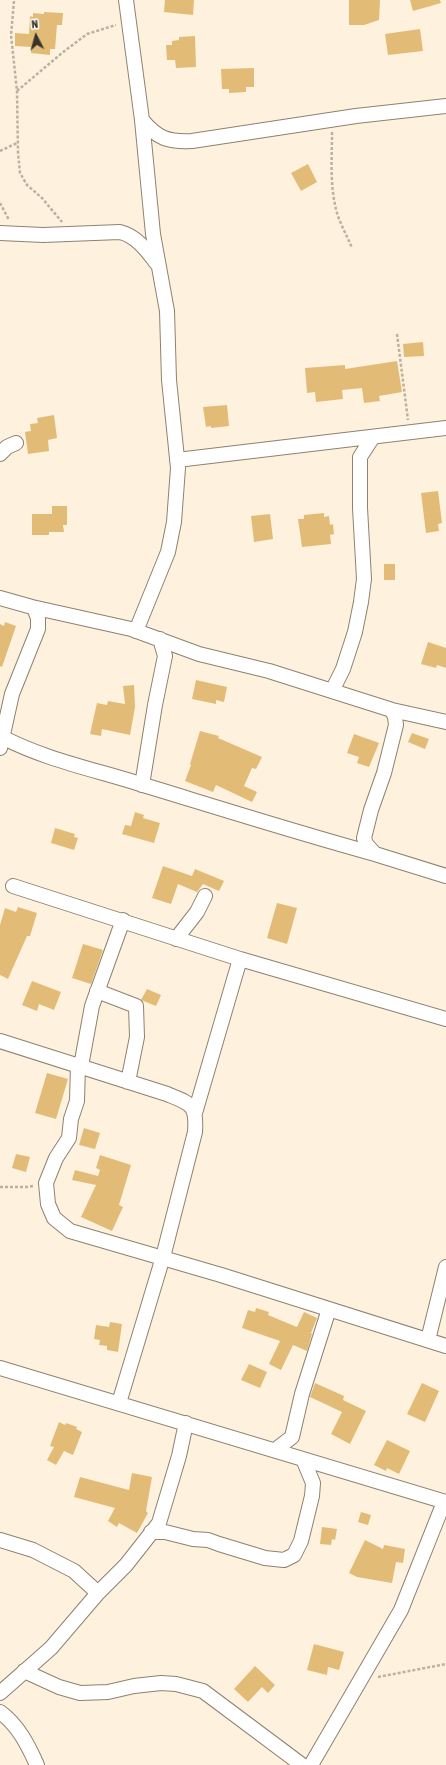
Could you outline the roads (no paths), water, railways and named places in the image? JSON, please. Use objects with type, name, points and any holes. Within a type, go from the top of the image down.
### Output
[{"type":"street","points":[[126,0],[142,120],[153,234],[167,311],[169,380],[177,460],[177,491],[174,522],[168,552],[153,593],[136,631]]},
{"type":"street","points":[[142,120],[150,130],[161,138],[175,142],[192,141],[332,119],[446,106]]},
{"type":"street","points":[[0,233],[16,235],[120,232],[128,234],[145,249],[159,266]]},
{"type":"street","points":[[177,460],[446,428]]},
{"type":"street","points":[[332,691],[343,669],[356,632],[361,602],[364,579],[360,508],[360,457],[374,437]]},
{"type":"street","points":[[0,454],[6,447],[16,443]]},
{"type":"street","points":[[0,598],[34,608],[136,631],[199,654],[269,672],[392,710],[446,722]]},
{"type":"street","points":[[34,608],[38,618],[38,628],[12,694],[1,742],[22,747],[275,826],[446,876]]},
{"type":"street","points":[[142,785],[155,705],[165,656],[160,639]]},
{"type":"street","points":[[375,854],[366,844],[364,838],[371,810],[384,773],[396,725],[392,710]]},
{"type":"street","points":[[14,886],[240,959],[446,1019]]},
{"type":"street","points":[[176,939],[197,912],[205,896]]},
{"type":"street","points":[[122,920],[92,1006],[80,1065],[77,1101],[71,1119],[69,1138],[56,1158],[46,1182],[48,1204],[54,1218],[70,1231],[162,1257],[446,1346]]},
{"type":"street","points":[[119,1403],[162,1257],[195,1132],[195,1113],[240,959]]},
{"type":"street","points":[[97,991],[136,1006],[137,1037],[128,1082]]},
{"type":"street","points":[[0,1041],[80,1065],[167,1094],[190,1105],[195,1113]]},
{"type":"street","points":[[428,1340],[446,1268]]},
{"type":"street","points":[[275,1450],[292,1437],[302,1394],[329,1309]]},
{"type":"street","points":[[0,1368],[445,1502],[401,1610],[311,1765]]},
{"type":"street","points":[[0,1693],[50,1648],[98,1593],[126,1564],[159,1523],[179,1456],[186,1423]]},
{"type":"street","points":[[151,1532],[165,1532],[193,1539],[208,1540],[265,1558],[284,1560],[294,1555],[301,1541],[312,1496],[313,1483],[303,1459]]},
{"type":"street","points":[[0,1540],[33,1550],[74,1571],[98,1593]]},
{"type":"street","points":[[24,1671],[59,1687],[80,1694],[108,1692],[134,1686],[161,1683],[176,1684],[203,1691],[302,1765]]},
{"type":"street","points":[[0,1712],[9,1719],[25,1740],[37,1765]]}]
